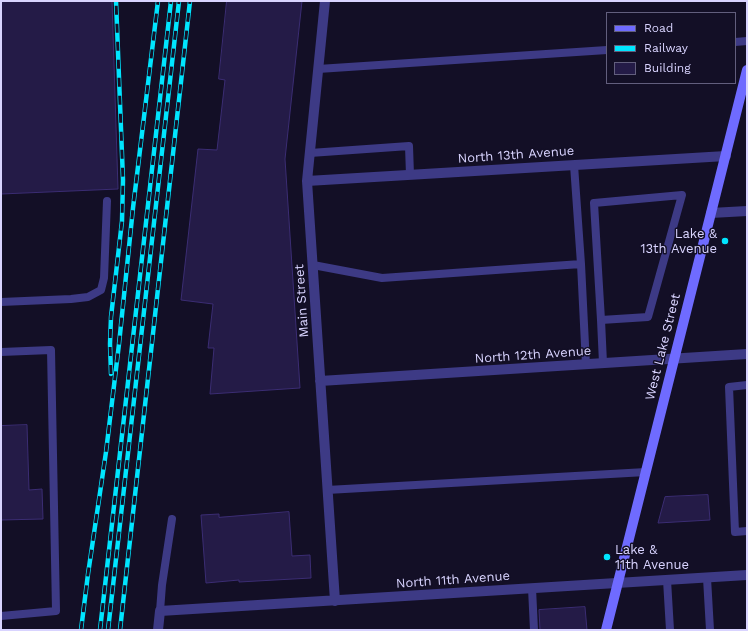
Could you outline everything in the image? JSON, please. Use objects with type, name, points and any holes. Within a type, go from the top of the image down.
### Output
[{"type":"main road","name":"West Lake Street","points":[[606,630],[747,70]]},
{"type":"street","name":"Main Street","points":[[325,1],[307,181],[335,601]]},
{"type":"street","name":"North 13th Avenue","points":[[307,181],[726,156]]},
{"type":"street","points":[[711,213],[747,211]]},
{"type":"street","name":"North 12th Avenue","points":[[320,382],[747,354]]},
{"type":"street","name":"North 11th Avenue","points":[[160,611],[747,575]]},
{"type":"street","points":[[158,630],[160,611]]},
{"type":"lane","points":[[736,42],[747,41]]},
{"type":"lane","points":[[318,69],[606,50]]},
{"type":"lane","points":[[310,152],[409,146],[410,175]]},
{"type":"lane","points":[[574,165],[586,364]]},
{"type":"lane","points":[[601,320],[648,317],[682,195],[594,203],[603,363]]},
{"type":"lane","points":[[1,302],[88,297],[100,290],[104,278],[107,201]]},
{"type":"lane","points":[[312,265],[382,278],[581,264]]},
{"type":"lane","points":[[1,352],[51,350],[56,611],[1,616]]},
{"type":"lane","points":[[747,385],[729,387],[735,532],[747,531]]},
{"type":"lane","points":[[327,490],[646,472]]},
{"type":"lane","points":[[160,611],[162,585],[172,519]]},
{"type":"lane","points":[[707,578],[710,630]]},
{"type":"lane","points":[[667,580],[670,630]]},
{"type":"lane","points":[[532,588],[534,630]]},
{"type":"building","points":[[1,1],[112,1],[118,189],[1,194]]},
{"type":"building","points":[[227,1],[302,1],[285,159],[300,388],[210,394],[214,348],[208,348],[213,304],[181,300],[198,149],[217,150],[225,80],[219,79]]},
{"type":"building","points":[[27,425],[29,490],[42,489],[43,519],[1,520],[1,426]]},
{"type":"building","points":[[708,495],[710,520],[658,523],[665,497]]},
{"type":"building","points":[[289,512],[292,556],[310,555],[311,578],[239,582],[239,580],[206,583],[201,515],[219,514],[219,517]]},
{"type":"building","points":[[585,607],[587,630],[540,630],[539,610]]},
{"type":"railway","points":[[111,374],[111,317],[122,221],[123,180],[116,1]]},
{"type":"railway","points":[[81,630],[106,452],[158,1]]},
{"type":"railway","points":[[100,630],[171,1]]},
{"type":"railway","points":[[108,630],[179,1]]},
{"type":"railway","points":[[120,630],[190,1]]},
{"type":"place","name":"Lake & 13th Avenue","points":[[725,241]]},
{"type":"place","name":"Lake & 11th Avenue","points":[[607,557]]}]
